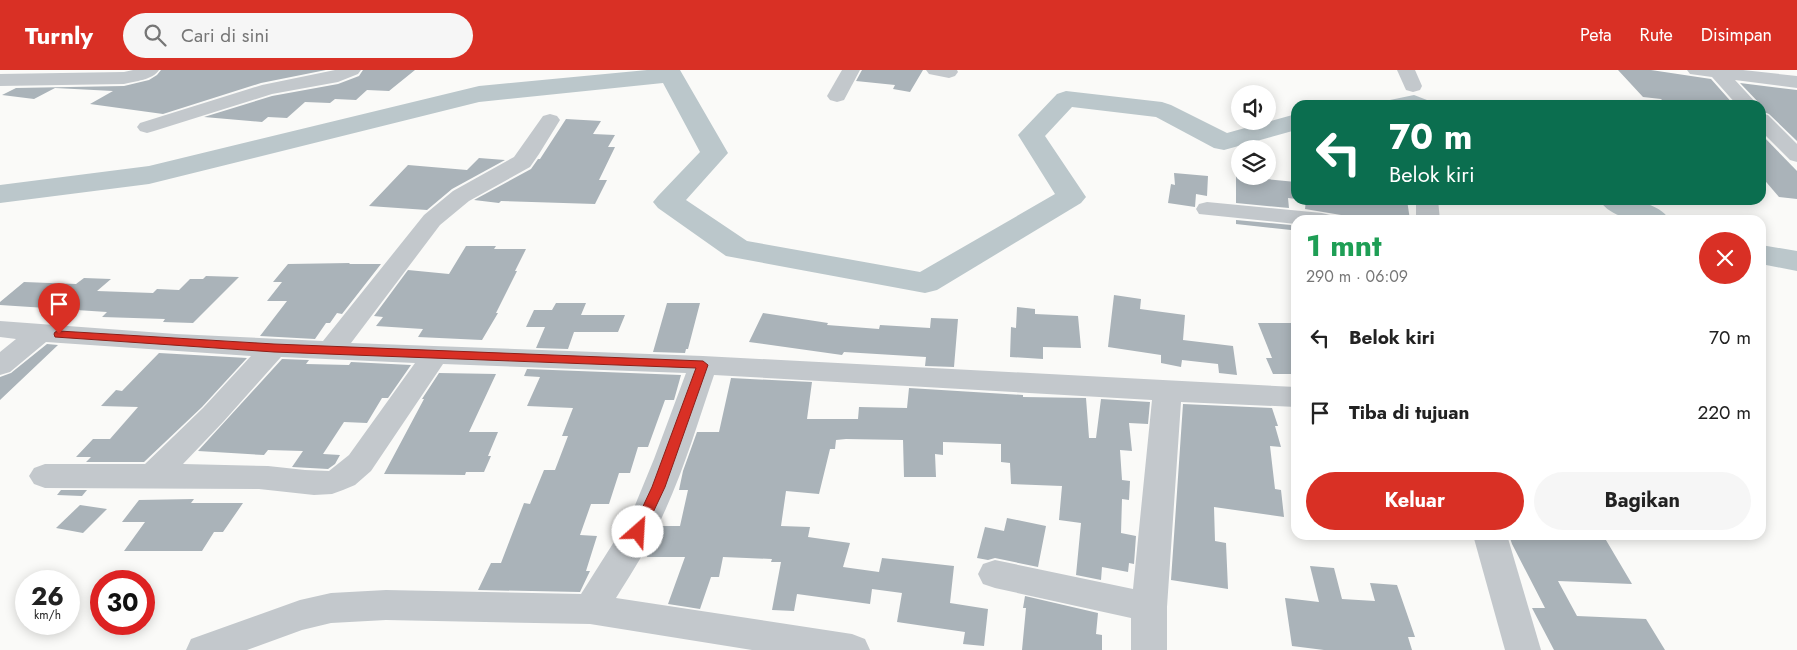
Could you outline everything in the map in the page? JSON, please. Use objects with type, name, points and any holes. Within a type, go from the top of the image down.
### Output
[{"type":"street","points":[[0,79],[16,70]]},
{"type":"street","points":[[0,79],[124,78],[150,70]]},
{"type":"street","points":[[147,127],[269,89],[331,78],[352,70]]},
{"type":"street","points":[[837,96],[851,70]]},
{"type":"street","points":[[1696,70],[1784,77]]},
{"type":"street","points":[[1718,73],[1743,100]]},
{"type":"street","points":[[331,350],[432,220],[461,196],[522,162],[550,120]]},
{"type":"street","points":[[1766,124],[1797,156]]},
{"type":"street","points":[[1207,209],[1291,217]]},
{"type":"street","points":[[0,329],[274,348],[703,365],[1167,392],[1291,397]]},
{"type":"street","points":[[0,366],[40,333]]},
{"type":"street","points":[[153,474],[213,415],[274,348]]},
{"type":"street","points":[[45,476],[153,474],[266,477],[316,482],[337,480],[360,464],[435,355]]},
{"type":"street","points":[[590,609],[629,548],[646,516],[703,365]]},
{"type":"street","points":[[1149,650],[1149,607],[1167,392]]},
{"type":"street","points":[[1491,540],[1523,650]]},
{"type":"street","points":[[994,574],[1149,607]]},
{"type":"street","points":[[204,650],[300,615],[331,608],[386,605],[590,609],[852,650]]},
{"type":"building","points":[[161,70],[326,70],[261,83],[163,114],[90,104],[113,91],[55,88],[34,99],[2,95],[16,88],[124,86],[149,80]]},
{"type":"building","points":[[363,70],[415,70],[389,91],[367,90],[356,100],[335,99],[330,103],[305,102],[287,118],[268,117],[262,122],[204,117],[272,96],[338,84],[359,76]]},
{"type":"building","points":[[862,70],[923,70],[910,92],[893,89],[895,85],[856,81]]},
{"type":"building","points":[[1618,70],[1651,70],[1711,79],[1730,100],[1662,100],[1643,97]]},
{"type":"building","points":[[1740,83],[1797,90],[1797,141],[1766,113],[1766,100],[1756,100]]},
{"type":"building","points":[[566,119],[601,121],[593,134],[615,135],[608,147],[615,147],[599,180],[607,180],[595,204],[501,201],[499,203],[474,200],[531,169],[540,159]]},
{"type":"building","points":[[1766,139],[1797,171],[1797,199],[1779,197],[1766,182]]},
{"type":"building","points":[[479,158],[505,160],[452,189],[427,210],[369,206],[408,165],[467,170]]},
{"type":"building","points":[[1174,173],[1208,176],[1207,196],[1196,194],[1195,207],[1168,203],[1171,184],[1175,185]]},
{"type":"building","points":[[1276,180],[1291,182],[1291,198],[1288,198],[1289,208],[1236,203],[1236,185],[1276,185]]},
{"type":"building","points":[[1305,205],[1408,205],[1409,215],[1341,215],[1305,209]]},
{"type":"building","points":[[1236,220],[1291,225],[1291,230],[1236,224]]},
{"type":"building","points":[[466,246],[496,246],[494,249],[526,249],[496,313],[498,313],[482,340],[418,337],[423,329],[376,326],[383,317],[374,316],[408,270],[449,274]]},
{"type":"building","points":[[288,264],[381,264],[342,314],[337,313],[330,323],[326,323],[315,339],[260,336],[287,301],[267,301],[282,282],[273,282]]},
{"type":"building","points":[[206,276],[239,277],[193,323],[163,322],[165,319],[102,317],[107,312],[0,305],[0,302],[24,282],[76,284],[84,278],[111,279],[97,291],[153,293],[157,289],[179,290],[190,279],[203,279]]},
{"type":"building","points":[[1114,295],[1141,299],[1140,309],[1185,315],[1183,340],[1233,346],[1237,375],[1219,373],[1218,364],[1182,360],[1181,367],[1161,363],[1161,355],[1108,347]]},
{"type":"building","points":[[556,303],[586,303],[581,315],[625,315],[618,332],[574,332],[568,349],[536,348],[545,327],[526,327],[534,310],[552,310]]},
{"type":"building","points":[[667,303],[700,303],[688,349],[686,349],[685,353],[653,352]]},
{"type":"building","points":[[1017,307],[1035,309],[1035,314],[1078,316],[1081,348],[1043,347],[1043,359],[1010,357],[1011,327],[1016,328]]},
{"type":"building","points":[[763,313],[828,323],[827,325],[879,329],[880,325],[930,328],[931,318],[958,319],[954,367],[925,366],[926,357],[844,352],[842,355],[749,342]]},
{"type":"building","points":[[1258,323],[1291,323],[1291,374],[1273,374],[1266,358],[1272,358]]},
{"type":"building","points":[[47,344],[58,345],[0,400],[0,377],[11,373]]},
{"type":"building","points":[[159,353],[247,358],[202,407],[144,462],[86,462],[91,457],[76,457],[93,439],[110,439],[138,407],[101,406],[116,390],[122,391]]},
{"type":"building","points":[[282,359],[309,360],[306,364],[349,365],[351,362],[411,365],[388,398],[382,398],[367,423],[344,422],[323,454],[340,455],[335,464],[328,469],[292,467],[303,451],[268,450],[264,455],[198,451]]},
{"type":"building","points":[[527,369],[681,375],[674,400],[665,400],[648,447],[638,447],[630,473],[619,473],[609,504],[591,504],[580,535],[597,536],[586,571],[590,571],[580,592],[478,590],[491,563],[501,563],[524,503],[530,504],[544,470],[555,470],[568,436],[562,436],[573,408],[527,406],[540,377],[524,376]]},
{"type":"building","points":[[439,373],[496,374],[469,432],[498,432],[488,456],[491,456],[484,472],[466,472],[465,475],[384,474],[424,399],[422,399]]},
{"type":"building","points":[[731,378],[812,382],[807,419],[858,419],[859,407],[907,408],[909,388],[1023,395],[1023,397],[1086,398],[1089,438],[1096,438],[1101,399],[1150,402],[1148,424],[1129,423],[1132,451],[1120,450],[1122,480],[1130,481],[1129,500],[1122,499],[1121,533],[1136,536],[1134,564],[1129,563],[1128,572],[1102,567],[1101,580],[1076,575],[1081,523],[1059,520],[1062,486],[1011,484],[1010,463],[1001,462],[1001,444],[943,442],[943,455],[935,454],[936,477],[904,477],[903,440],[846,439],[836,440],[835,449],[830,449],[819,494],[786,491],[781,526],[810,527],[808,537],[850,543],[843,567],[879,572],[882,558],[954,566],[950,603],[988,609],[984,646],[963,644],[965,632],[897,622],[902,593],[872,589],[870,604],[797,594],[794,611],[772,610],[781,562],[771,562],[772,559],[723,557],[719,577],[711,577],[700,609],[668,604],[685,557],[647,557],[650,544],[660,526],[680,526],[688,490],[679,490],[683,471],[697,432],[719,432]]},
{"type":"building","points":[[1183,404],[1272,408],[1278,426],[1275,426],[1281,447],[1270,446],[1275,489],[1281,490],[1284,517],[1214,507],[1215,541],[1226,543],[1228,589],[1171,580]]},
{"type":"building","points":[[61,490],[87,490],[82,496],[57,495]]},
{"type":"building","points":[[194,499],[191,503],[243,503],[223,532],[214,532],[202,551],[124,551],[145,522],[122,522],[139,500]]},
{"type":"building","points":[[80,505],[107,509],[83,533],[56,528]]},
{"type":"building","points":[[1007,518],[1046,526],[1038,567],[995,558],[988,560],[977,558],[985,527],[1004,531]]},
{"type":"building","points":[[1511,540],[1606,540],[1632,584],[1558,581],[1577,616],[1646,619],[1665,650],[1554,650],[1532,608],[1545,608]]},
{"type":"building","points":[[1310,566],[1334,568],[1342,599],[1375,601],[1370,583],[1397,585],[1415,637],[1408,637],[1412,650],[1324,650],[1292,646],[1285,598],[1319,602]]},
{"type":"building","points":[[1025,596],[1098,613],[1096,634],[1102,635],[1102,650],[1022,650],[1026,608],[1023,608]]},
{"type":"waterway","points":[[0,194],[149,175],[479,94],[671,75],[714,153],[668,202],[737,249],[925,283],[1071,197],[1031,135],[1066,99],[1162,110],[1224,142],[1291,123]]},
{"type":"waterway","points":[[1624,205],[1645,215]]},
{"type":"waterway","points":[[1766,255],[1797,261]]},
{"type":"route","points":[[59,334],[274,348],[703,365],[659,487],[638,532]]}]
